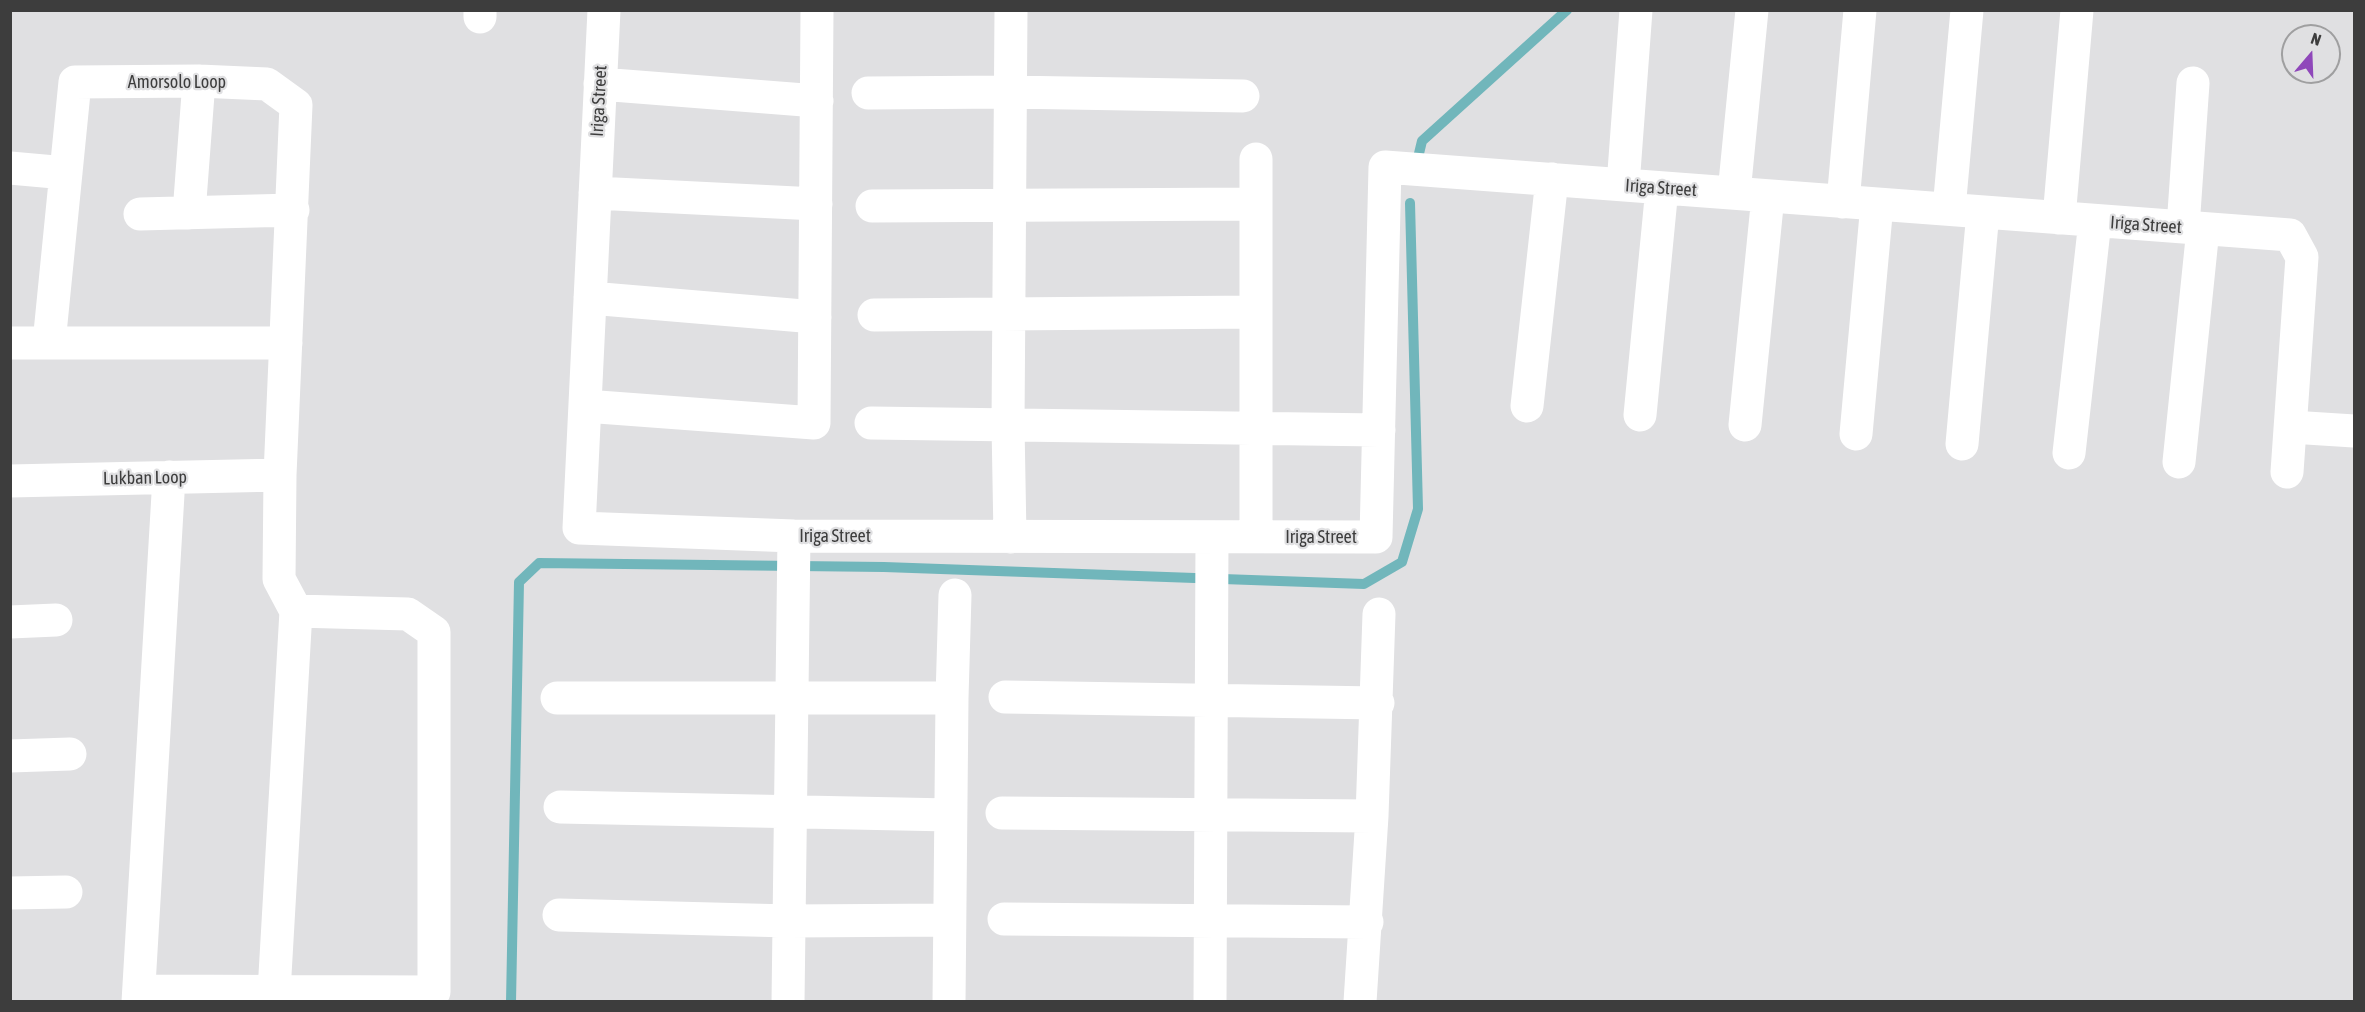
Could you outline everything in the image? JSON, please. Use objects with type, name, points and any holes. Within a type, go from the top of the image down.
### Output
[{"type":"street","name":"Iriga Street","points":[[604,10],[579,528],[794,536],[1376,537],[1385,167],[2290,235],[2302,257],[2290,427]]},
{"type":"street","points":[[585,406],[814,423],[817,10]]},
{"type":"street","points":[[1010,537],[1008,425],[1011,10]]},
{"type":"street","points":[[1623,185],[1636,10]]},
{"type":"street","points":[[1734,193],[1752,10]]},
{"type":"street","points":[[1843,201],[1860,10]]},
{"type":"street","points":[[1949,209],[1967,10]]},
{"type":"street","points":[[2059,218],[2077,10]]},
{"type":"street","points":[[189,213],[199,81]]},
{"type":"street","name":"Amorsolo Loop","points":[[49,343],[75,82],[199,81],[267,84],[296,105],[280,475],[279,579],[296,611]]},
{"type":"street","points":[[2179,462],[2193,228],[2193,83]]},
{"type":"street","points":[[600,84],[817,101]]},
{"type":"street","points":[[868,93],[1010,92],[1243,96]]},
{"type":"street","points":[[1256,159],[1256,537]]},
{"type":"street","points":[[10,168],[66,173]]},
{"type":"street","points":[[1527,406],[1552,179]]},
{"type":"street","points":[[1640,415],[1662,188]]},
{"type":"street","points":[[595,193],[816,204]]},
{"type":"street","points":[[1745,425],[1768,196]]},
{"type":"street","points":[[872,206],[1256,204]]},
{"type":"street","points":[[1856,434],[1877,204]]},
{"type":"street","points":[[140,214],[293,210]]},
{"type":"street","points":[[1962,444],[1983,212]]},
{"type":"street","points":[[2069,453],[2095,221]]},
{"type":"street","points":[[590,298],[815,317]]},
{"type":"street","points":[[874,315],[1256,312]]},
{"type":"street","points":[[10,343],[286,343]]},
{"type":"street","points":[[871,423],[1379,430]]},
{"type":"street","points":[[2287,472],[2290,427],[2355,431]]},
{"type":"street","name":"Lukban Loop","points":[[10,481],[280,475]]},
{"type":"street","points":[[169,477],[139,996],[274,992],[434,992],[434,632],[408,614],[296,611],[274,992]]},
{"type":"street","points":[[788,1002],[794,536]]},
{"type":"street","points":[[1210,1002],[1212,537]]},
{"type":"street","points":[[949,1002],[955,595]]},
{"type":"street","points":[[1360,1002],[1367,922],[1378,703],[1379,614]]},
{"type":"street","points":[[10,622],[56,620]]},
{"type":"street","points":[[557,698],[952,698]]},
{"type":"street","points":[[1005,698],[1378,703]]},
{"type":"street","points":[[10,756],[70,754]]},
{"type":"street","points":[[561,807],[951,814]]},
{"type":"street","points":[[1002,813],[1372,816]]},
{"type":"street","points":[[10,893],[66,892]]},
{"type":"street","points":[[559,915],[789,921],[949,920]]},
{"type":"street","points":[[1004,919],[1367,922]]},
{"type":"waterway","points":[[1416,166],[1422,141],[1567,10]]},
{"type":"waterway","points":[[511,1002],[519,582],[539,563],[884,567],[1364,584],[1402,562],[1418,509],[1410,203]]}]
